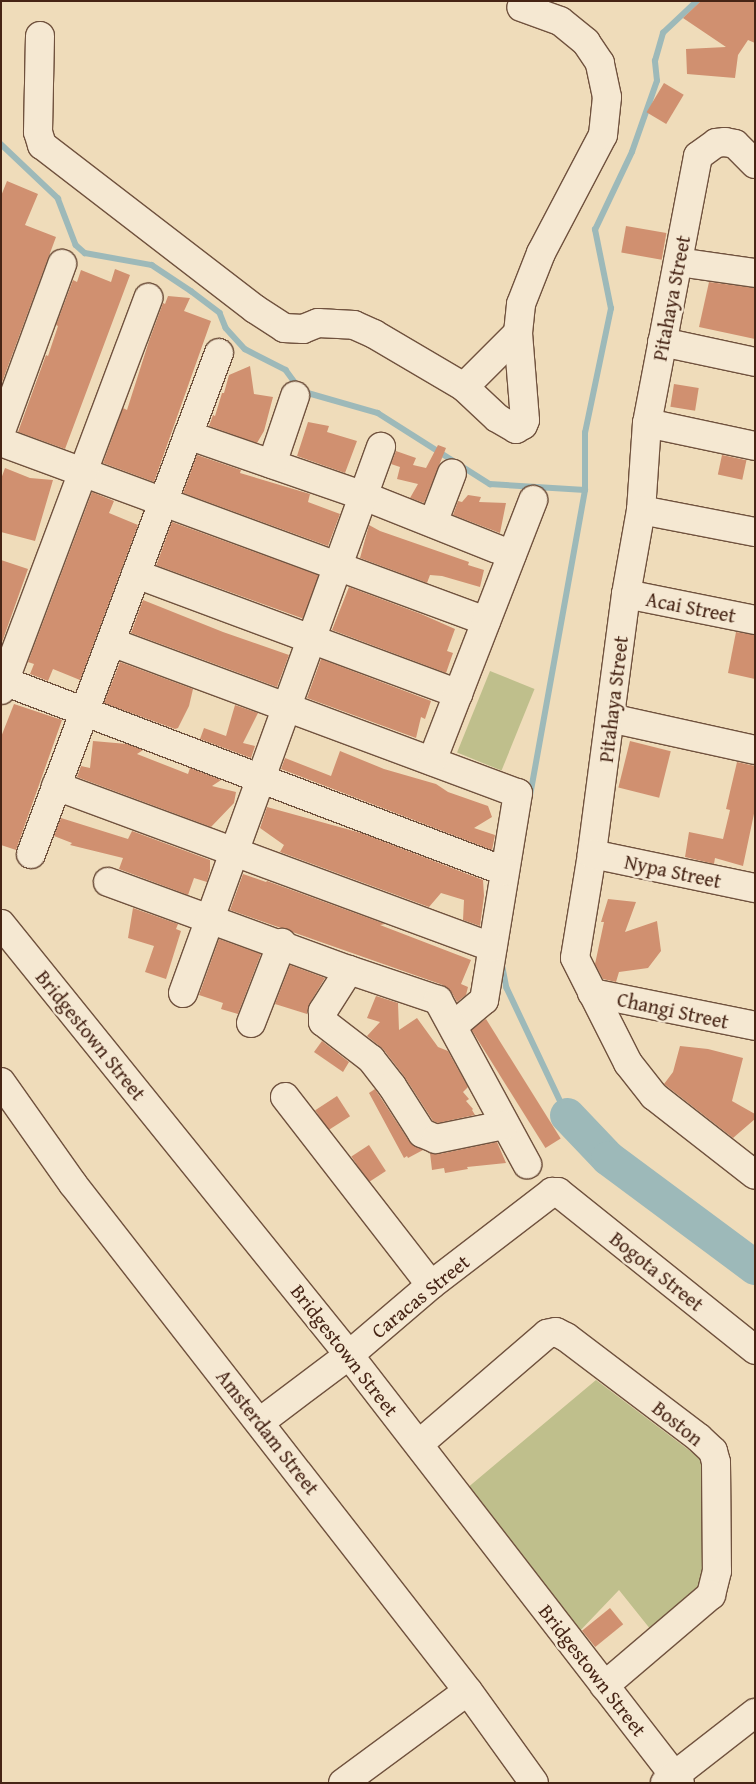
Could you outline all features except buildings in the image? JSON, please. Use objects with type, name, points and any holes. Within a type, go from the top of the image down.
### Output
[{"type":"street","points":[[40,36],[38,132],[42,145],[255,309],[284,328],[303,329],[318,323],[354,325],[374,334],[464,387],[496,418],[508,426],[516,428],[523,425],[525,403],[518,334],[521,304],[541,253],[602,135],[607,97],[600,63],[586,42],[560,21],[521,7]]},
{"type":"street","name":"Pitahaya Street","points":[[755,164],[734,144],[725,142],[716,143],[698,156],[647,424],[641,510],[626,594],[592,854],[575,958],[628,1063],[654,1096],[755,1176]]},
{"type":"street","points":[[678,262],[755,273]]},
{"type":"street","points":[[1,431],[62,264]]},
{"type":"street","points":[[148,298],[2,683],[85,712],[504,871]]},
{"type":"street","points":[[464,387],[518,334]]},
{"type":"street","points":[[662,342],[755,362]]},
{"type":"street","points":[[31,854],[219,353]]},
{"type":"street","points":[[272,464],[296,396]]},
{"type":"street","points":[[647,424],[755,446]]},
{"type":"street","points":[[188,435],[364,496],[512,555]]},
{"type":"street","points":[[1,442],[486,622]]},
{"type":"street","points":[[183,993],[381,447]]},
{"type":"street","points":[[433,523],[452,473]]},
{"type":"street","points":[[432,761],[533,500]]},
{"type":"street","points":[[641,510],[755,532]]},
{"type":"street","points":[[136,574],[458,694]]},
{"type":"street","name":"Acai Street","points":[[626,594],[755,620]]},
{"type":"street","points":[[111,642],[518,793],[484,1000],[454,1026]]},
{"type":"street","points":[[610,718],[755,750]]},
{"type":"street","points":[[56,786],[492,947]]},
{"type":"street","name":"Nypa Street","points":[[592,854],[755,888]]},
{"type":"street","points":[[108,882],[282,943],[349,970],[438,1000],[454,1026],[504,1124],[527,1164]]},
{"type":"street","name":"Bridgestown Street","points":[[1,924],[419,1444],[604,1686],[673,1780]]},
{"type":"street","points":[[251,1023],[282,943]]},
{"type":"street","points":[[349,970],[323,1011],[323,1022],[371,1059],[392,1086],[422,1133],[436,1139],[504,1124]]},
{"type":"street","name":"Changi Street","points":[[592,993],[755,1026]]},
{"type":"street","name":"Amsterdam Street","points":[[1,1082],[73,1184],[468,1691],[534,1783]]},
{"type":"street","points":[[285,1097],[431,1285]]},
{"type":"street","name":"Caracas Street","points":[[260,1422],[349,1355],[431,1285],[548,1194],[558,1192]]},
{"type":"street","name":"Bogota Street","points":[[558,1192],[755,1350]]},
{"type":"street","name":"Boston","points":[[419,1444],[547,1334],[556,1332],[566,1337],[692,1432],[712,1451],[716,1462],[717,1571],[711,1595],[604,1686]]},
{"type":"street","points":[[343,1783],[468,1691]]},
{"type":"street","points":[[673,1780],[755,1713]]},
{"type":"green space","points":[[490,671],[535,689],[502,771],[457,753]]},
{"type":"green space","points":[[596,1380],[702,1460],[710,1583],[655,1635],[619,1590],[577,1634],[466,1489]]},
{"type":"waterway","points":[[530,796],[585,490],[585,433],[611,309],[595,230],[632,152],[657,81],[655,61],[663,33],[697,1]]},
{"type":"waterway","points":[[1,144],[58,198],[76,245],[85,253],[152,265],[220,313],[226,328],[245,349],[286,370],[301,391],[378,413],[490,484],[585,490]]},
{"type":"waterway","points":[[502,963],[507,988],[567,1115]]},
{"type":"waterway","points":[[567,1115],[608,1158],[755,1267]]}]
